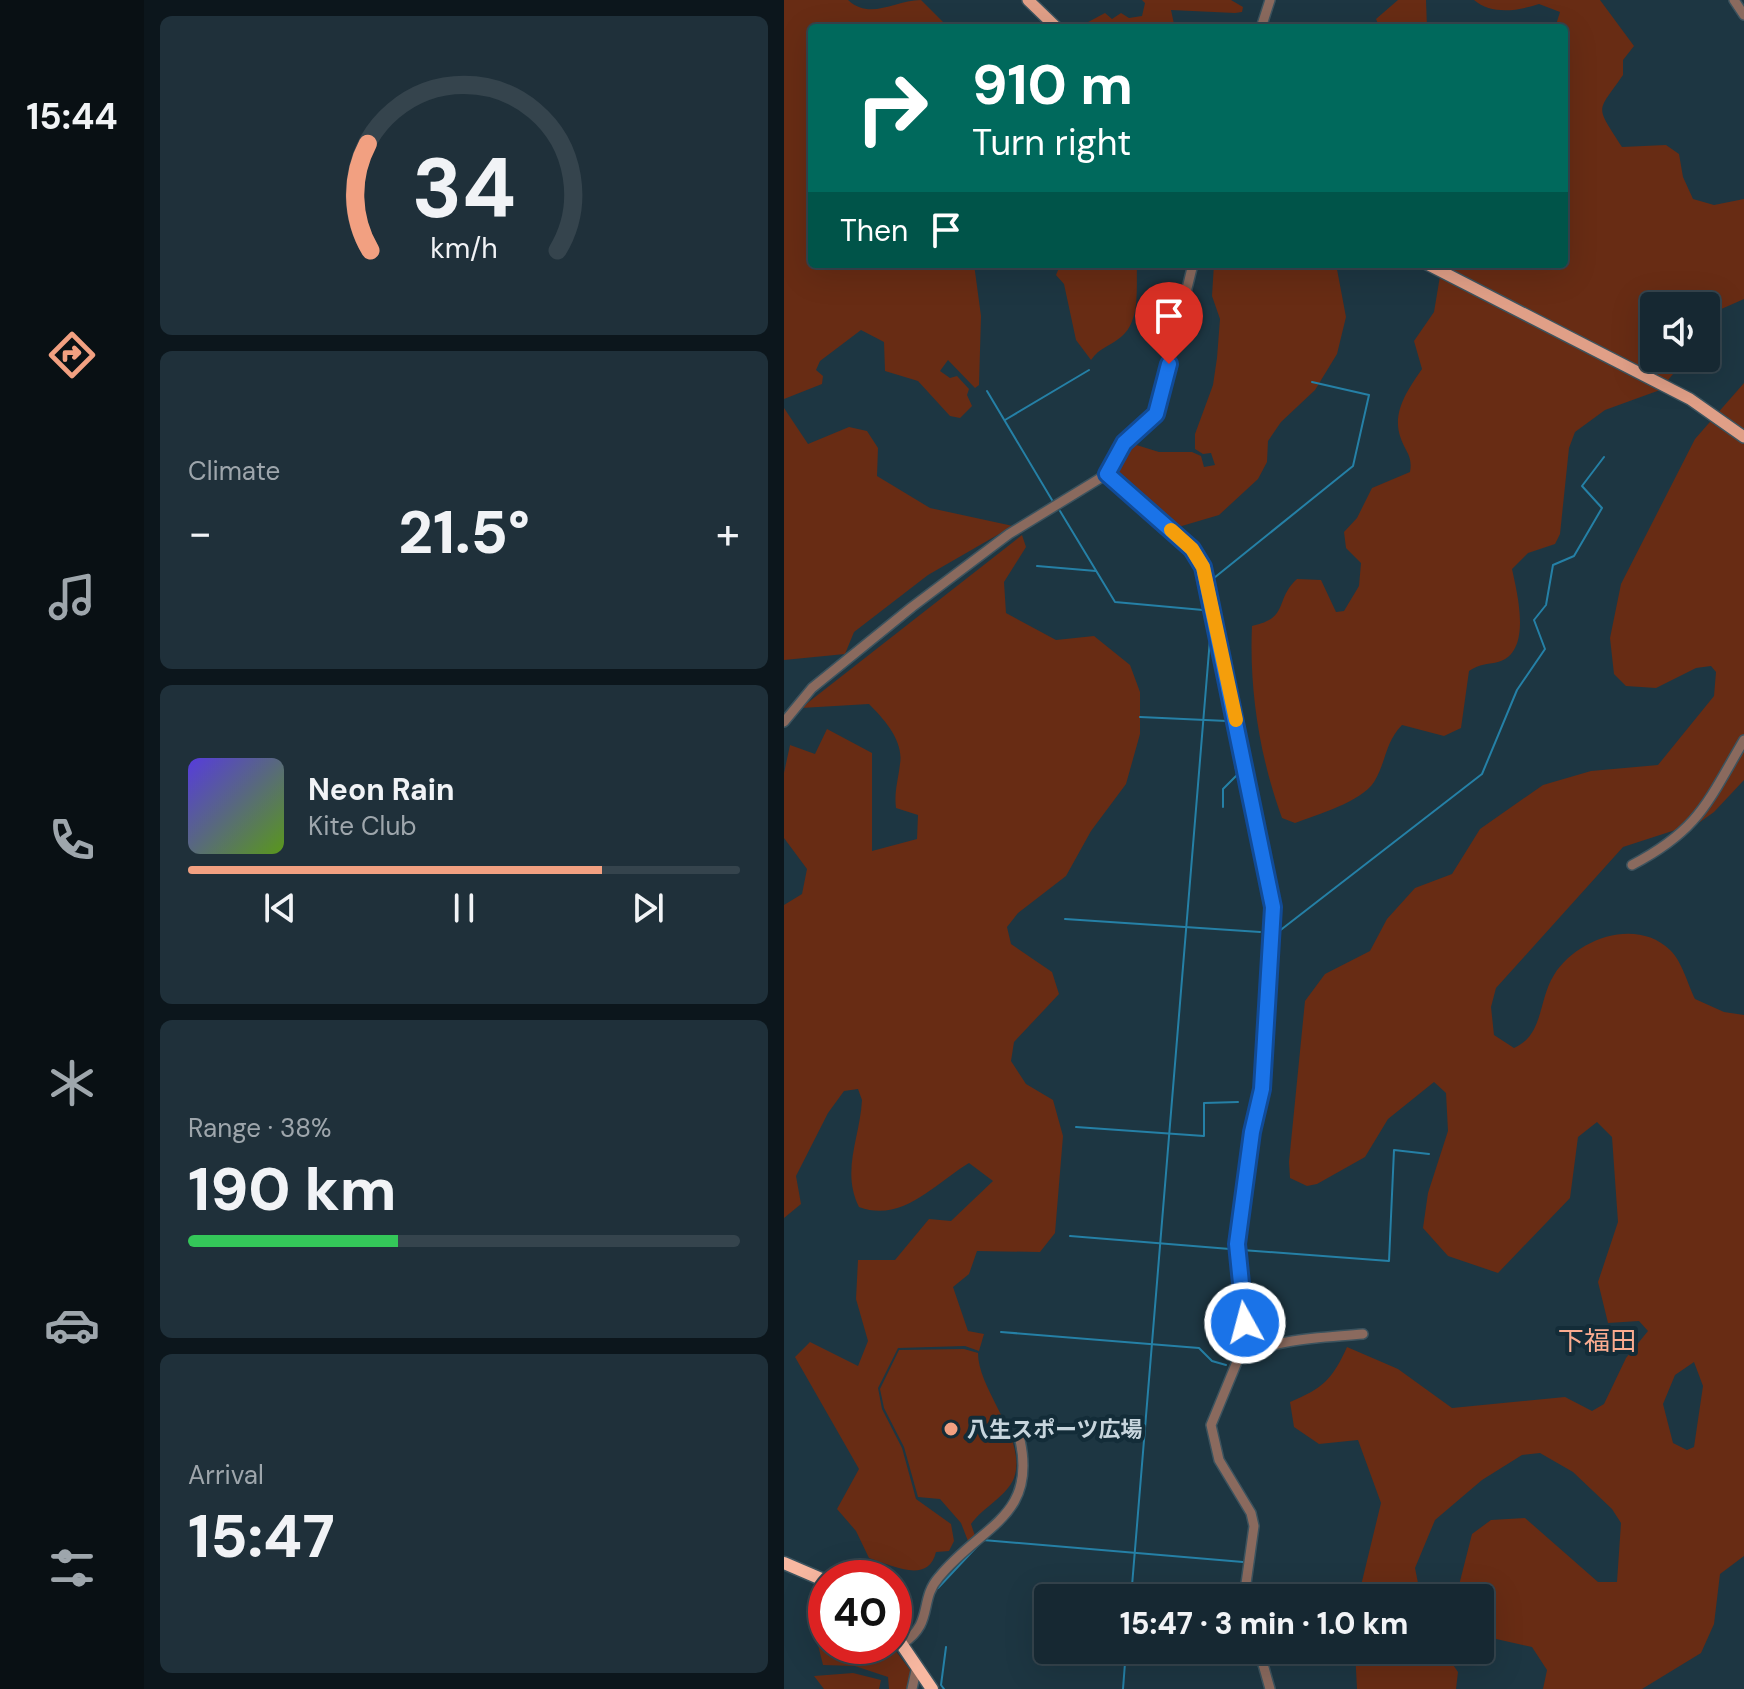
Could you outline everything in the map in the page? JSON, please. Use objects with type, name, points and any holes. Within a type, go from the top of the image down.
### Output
[{"type":"highway","points":[[784,1563],[808,1573]]},
{"type":"highway","points":[[912,1659],[932,1689]]},
{"type":"main road","points":[[1028,0],[1053,24]]},
{"type":"main road","points":[[1435,268],[1644,374],[1706,409],[1744,437]]},
{"type":"street","points":[[1262,24],[1270,0]]},
{"type":"street","points":[[1734,0],[1744,15]]},
{"type":"street","points":[[784,722],[812,688],[912,607],[1009,534],[1107,474],[1124,443],[1156,414],[1192,268]]},
{"type":"street","points":[[1107,474],[1192,549],[1203,567],[1272,894],[1270,988],[1262,1089],[1252,1132],[1237,1244],[1245,1323],[1239,1357],[1211,1425],[1219,1460],[1251,1513],[1254,1526],[1246,1584]]},
{"type":"street","points":[[1632,865],[1678,839],[1694,823],[1744,740]]},
{"type":"street","points":[[1239,1357],[1263,1346],[1285,1341],[1363,1334]]},
{"type":"street","points":[[912,1631],[923,1626],[937,1578],[1019,1496],[1025,1468],[1020,1440]]},
{"type":"street","points":[[1263,1664],[1270,1689]]},
{"type":"street","points":[[912,1689],[917,1666]]},
{"type":"shaded area","points":[[784,0],[848,0],[865,9],[874,9],[921,0],[945,24],[808,24],[808,268],[975,268],[981,316],[979,385],[975,388],[948,360],[940,371],[950,378],[957,376],[969,389],[967,395],[972,406],[960,418],[950,416],[918,381],[885,371],[884,342],[861,330],[820,361],[816,370],[823,376],[822,384],[784,399]]},
{"type":"shaded area","points":[[1142,0],[1231,0],[1243,7],[1242,12],[1235,13],[1171,10],[1174,24],[1084,24],[1105,13],[1112,19],[1121,13],[1129,18],[1142,16],[1145,3]]},
{"type":"shaded area","points":[[1398,0],[1426,0],[1427,24],[1378,24],[1376,19]]},
{"type":"shaded area","points":[[1474,0],[1600,0],[1634,46],[1623,60],[1623,75],[1604,104],[1603,116],[1622,147],[1666,145],[1679,154],[1683,177],[1693,199],[1714,205],[1744,199],[1744,299],[1720,310],[1720,292],[1640,292],[1640,372],[1675,372],[1660,390],[1605,410],[1575,432],[1569,448],[1560,534],[1555,544],[1528,553],[1512,569],[1520,621],[1516,647],[1509,656],[1498,662],[1480,665],[1469,671],[1461,728],[1444,736],[1402,725],[1392,738],[1378,775],[1368,789],[1338,807],[1295,823],[1282,818],[1262,748],[1252,675],[1252,626],[1264,623],[1277,613],[1297,579],[1321,580],[1336,612],[1344,611],[1359,586],[1361,563],[1346,548],[1344,532],[1357,518],[1372,488],[1410,472],[1398,418],[1403,400],[1422,369],[1414,341],[1434,312],[1441,268],[1568,268],[1568,24],[1556,24],[1560,12],[1539,4],[1514,10],[1488,8]]},
{"type":"shaded area","points":[[1059,268],[1137,268],[1132,322],[1117,340],[1091,360],[1076,340],[1064,284],[1056,275]]},
{"type":"shaded area","points":[[1214,268],[1337,268],[1346,317],[1337,354],[1315,390],[1281,422],[1268,441],[1267,462],[1258,479],[1219,515],[1175,528],[1115,476],[1116,462],[1130,443],[1159,452],[1192,452],[1201,456],[1204,467],[1215,465],[1211,453],[1203,454],[1195,449],[1195,434],[1213,385],[1217,358],[1220,319],[1212,296]]},
{"type":"shaded area","points":[[1744,383],[1744,780],[1714,812],[1700,822],[1623,847],[1496,988],[1491,1007],[1494,1035],[1514,1048],[1531,1035],[1549,985],[1564,962],[1591,943],[1624,934],[1656,940],[1670,950],[1695,999],[1724,1012],[1744,1015],[1744,1556],[1720,1574],[1714,1624],[1701,1653],[1642,1689],[1543,1689],[1547,1670],[1532,1647],[1494,1638],[1494,1584],[1459,1584],[1472,1534],[1491,1520],[1525,1518],[1598,1582],[1617,1582],[1621,1523],[1612,1509],[1573,1472],[1540,1453],[1522,1455],[1482,1480],[1435,1520],[1415,1568],[1418,1584],[1361,1584],[1381,1503],[1358,1440],[1319,1444],[1294,1427],[1290,1402],[1325,1382],[1347,1347],[1398,1369],[1452,1408],[1565,1397],[1592,1411],[1604,1404],[1626,1358],[1648,1331],[1639,1321],[1608,1323],[1598,1282],[1618,1222],[1612,1137],[1597,1122],[1578,1137],[1570,1198],[1498,1273],[1448,1256],[1423,1228],[1428,1193],[1448,1131],[1446,1093],[1434,1082],[1388,1119],[1365,1157],[1317,1184],[1307,1186],[1290,1178],[1289,1162],[1305,1001],[1325,974],[1370,951],[1387,919],[1415,888],[1452,874],[1480,829],[1543,785],[1591,771],[1658,765],[1714,696],[1716,672],[1711,666],[1696,668],[1656,688],[1626,686],[1614,674],[1610,638],[1621,584],[1695,439]],"holes":[[[1694,1362],[1703,1386],[1694,1447],[1687,1450],[1673,1443],[1663,1404],[1675,1375]]]},
{"type":"shaded area","points":[[784,408],[808,444],[849,427],[867,431],[878,448],[877,476],[930,508],[1013,526],[928,575],[854,632],[845,654],[784,660]]},
{"type":"shaded area","points":[[1022,535],[1026,547],[1004,582],[1006,613],[1056,640],[1094,636],[1130,665],[1140,692],[1140,734],[1126,784],[1091,831],[1066,876],[1018,913],[1007,927],[1011,944],[1052,972],[1059,994],[1014,1042],[1011,1061],[1026,1084],[1053,1100],[1063,1136],[1055,1233],[1040,1252],[977,1251],[969,1274],[953,1287],[968,1331],[984,1334],[979,1351],[965,1346],[898,1348],[878,1388],[882,1409],[902,1448],[916,1499],[951,1524],[954,1541],[949,1551],[936,1552],[932,1562],[917,1570],[912,1570],[912,1560],[869,1558],[856,1531],[837,1509],[859,1469],[795,1357],[810,1342],[858,1366],[868,1341],[856,1299],[858,1260],[895,1260],[929,1219],[951,1221],[993,1181],[969,1163],[903,1206],[875,1211],[859,1207],[854,1194],[852,1167],[862,1100],[858,1089],[844,1091],[828,1113],[796,1176],[801,1204],[784,1218],[784,905],[802,894],[807,869],[784,838],[784,773],[790,745],[815,754],[827,729],[872,753],[872,851],[917,839],[918,815],[896,808],[899,747],[892,731],[869,704],[801,708]]},
{"type":"shaded area","name":"八生スポーツ広場","points":[[964,1349],[978,1353],[980,1368],[1009,1431],[1016,1463],[1011,1484],[971,1524],[975,1536],[968,1541],[961,1523],[940,1499],[918,1497],[904,1447],[884,1408],[880,1389],[899,1350]]},
{"type":"shaded area","points":[[906,1664],[910,1670],[909,1689],[889,1689],[888,1677],[855,1666],[823,1665]]},
{"type":"shaded area","points":[[1356,1664],[1453,1664],[1458,1672],[1456,1689],[1357,1689]]},
{"type":"shaded area","points":[[853,1673],[881,1680],[879,1689],[824,1689],[814,1676]]},
{"type":"waterway","points":[[1005,420],[1089,370]]},
{"type":"waterway","points":[[1214,578],[1353,466],[1369,395],[1312,382]]},
{"type":"waterway","points":[[987,391],[1052,500]]},
{"type":"waterway","points":[[1278,932],[1482,774],[1517,690],[1545,649],[1534,620],[1546,605],[1553,565],[1574,556],[1602,508],[1582,486],[1604,457]]},
{"type":"waterway","points":[[1060,511],[1115,602],[1203,610]]},
{"type":"waterway","points":[[1037,566],[1096,571]]},
{"type":"waterway","points":[[1132,1584],[1210,639],[1198,584]]},
{"type":"waterway","points":[[1140,717],[1227,721],[1237,775],[1223,789],[1223,807]]},
{"type":"waterway","points":[[1065,919],[1260,932]]},
{"type":"waterway","points":[[1076,1127],[1204,1136],[1204,1103],[1238,1102]]},
{"type":"waterway","points":[[1242,1250],[1389,1261],[1394,1150],[1429,1154]]},
{"type":"waterway","points":[[1070,1236],[1230,1249]]},
{"type":"waterway","points":[[1001,1332],[1199,1348],[1212,1361],[1226,1365]]},
{"type":"waterway","points":[[938,1588],[983,1540],[1243,1562]]},
{"type":"waterway","points":[[944,1689],[941,1685],[946,1647]]},
{"type":"waterway","points":[[1123,1689],[1125,1664]]},
{"type":"slow traffic","points":[[1171,530],[1192,549],[1203,567],[1236,720]]},
{"type":"place","name":"八生スポーツ広場","points":[[951,1429]]},
{"type":"district","name":"下福田","points":[[1597,1341]]},
{"type":"route","points":[[1169,364],[1156,414],[1124,443],[1107,474],[1192,549],[1203,567],[1272,894],[1270,988],[1262,1089],[1252,1132],[1237,1244],[1245,1323]]}]
